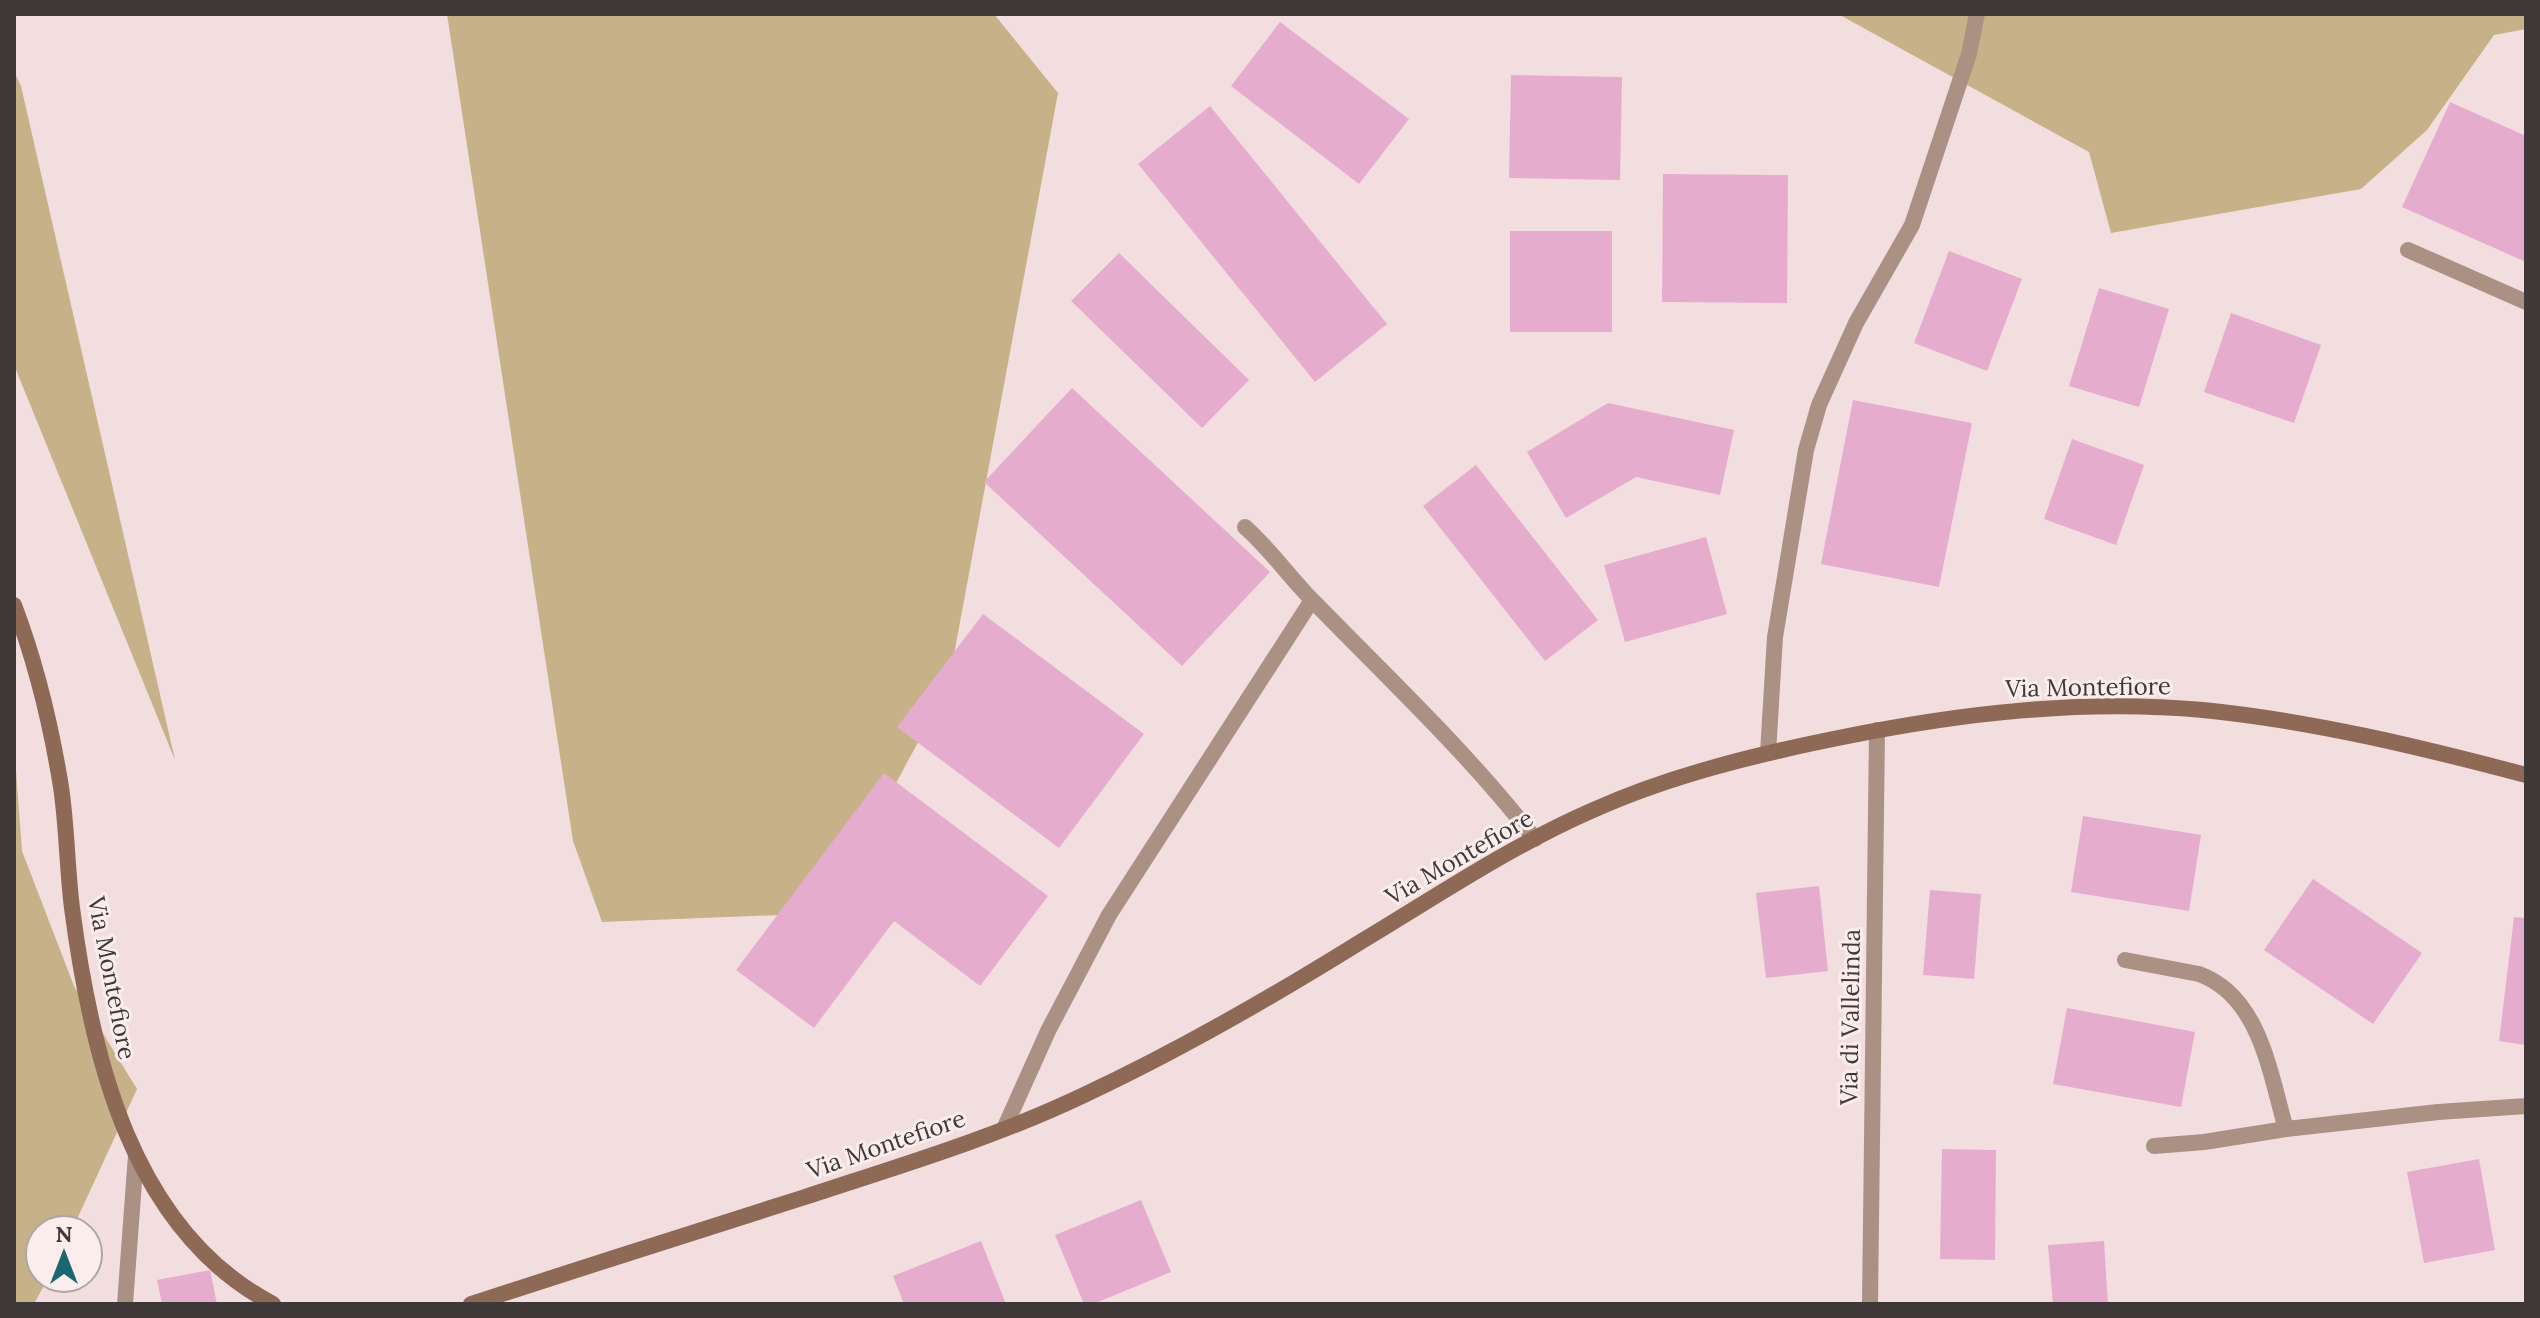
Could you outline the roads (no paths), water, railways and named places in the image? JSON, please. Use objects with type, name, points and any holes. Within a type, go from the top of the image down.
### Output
[{"type":"main road","name":"Via Montefiore","points":[[14,605],[31,654],[53,742],[67,831],[72,906],[93,1029],[118,1112],[136,1155],[193,1242],[229,1276],[273,1304]]},
{"type":"main road","name":"Via Montefiore","points":[[471,1304],[896,1167],[1004,1129],[1144,1067],[1535,839],[1592,811],[1659,785],[1768,753],[1877,730],[2012,710],[2132,706],[2251,715],[2379,738],[2526,775]]},
{"type":"street","points":[[1768,753],[1775,637],[1806,450],[1819,405],[1856,323],[1912,225],[1969,54],[1977,14]]},
{"type":"street","points":[[2408,250],[2526,302]]},
{"type":"street","points":[[1245,527],[1278,559],[1312,600],[1454,742],[1535,839]]},
{"type":"street","points":[[1004,1129],[1048,1031],[1109,915],[1312,600]]},
{"type":"street","name":"Via di Vallelinda","points":[[1870,1304],[1877,730]]},
{"type":"street","points":[[2125,960],[2188,970],[2209,977],[2232,994],[2250,1019],[2286,1129]]},
{"type":"street","points":[[2154,1146],[2438,1112],[2526,1106]]},
{"type":"street","points":[[125,1304],[136,1155]]}]
